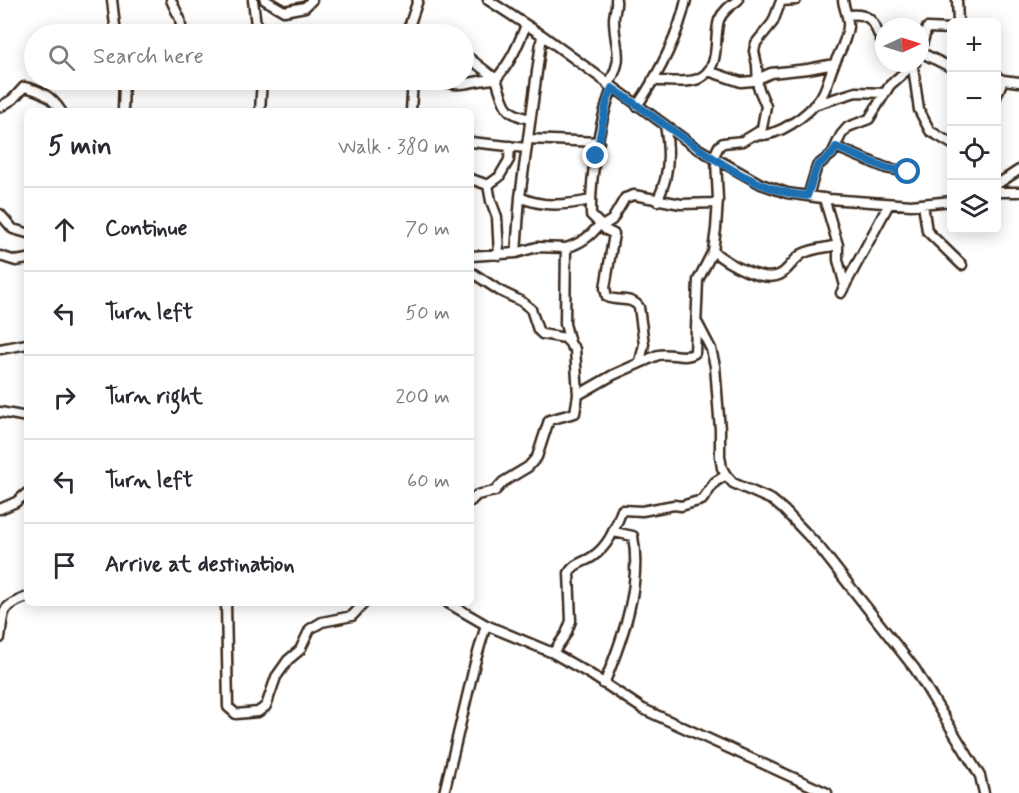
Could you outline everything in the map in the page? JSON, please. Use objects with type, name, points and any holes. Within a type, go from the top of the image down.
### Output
[{"type":"street","points":[[112,0],[115,24]]},
{"type":"street","points":[[171,0],[181,24]]},
{"type":"street","points":[[252,0],[256,24]]},
{"type":"street","points":[[265,0],[284,12],[305,7],[312,0]]},
{"type":"street","points":[[410,24],[418,0]]},
{"type":"street","points":[[488,0],[542,35],[637,106],[715,159],[747,178],[774,190],[807,196],[890,204],[947,201]]},
{"type":"street","points":[[616,0],[614,18],[620,51],[610,86],[599,142],[591,215],[614,234],[606,293],[610,299],[630,300],[637,303],[644,344],[640,362]]},
{"type":"street","points":[[637,106],[652,81],[679,22],[686,0]]},
{"type":"street","points":[[652,81],[698,79],[708,71],[713,64],[720,19],[726,8],[738,0]]},
{"type":"street","points":[[695,353],[698,324],[698,280],[713,251],[717,203],[715,159],[719,146],[723,143],[743,141],[762,128],[765,106],[758,87],[754,51],[756,44],[773,22],[781,1],[796,0]]},
{"type":"street","points":[[754,135],[763,136],[784,129],[805,115],[822,95],[840,54],[848,25],[848,15],[843,0]]},
{"type":"street","points":[[957,0],[958,18]]},
{"type":"street","points":[[848,15],[864,15],[875,26]]},
{"type":"street","points":[[474,82],[496,79],[516,51],[525,24]]},
{"type":"street","points":[[929,28],[947,29]]},
{"type":"street","points":[[516,253],[520,197],[542,35]]},
{"type":"street","points":[[929,57],[947,66]]},
{"type":"street","points":[[474,62],[496,79],[507,109],[518,117],[530,119]]},
{"type":"street","points":[[708,71],[741,82],[771,73],[834,64]]},
{"type":"street","points":[[807,196],[817,166],[832,154],[841,135],[848,127],[869,119],[890,85],[906,72]]},
{"type":"street","points":[[915,72],[919,110],[930,131],[947,142]]},
{"type":"street","points":[[1001,79],[1019,82]]},
{"type":"street","points":[[0,107],[13,99],[24,87]]},
{"type":"street","points":[[37,90],[46,94],[59,108]]},
{"type":"street","points":[[123,108],[124,90]]},
{"type":"street","points":[[260,108],[261,90]]},
{"type":"street","points":[[411,108],[412,90]]},
{"type":"street","points":[[814,105],[856,92],[884,93]]},
{"type":"street","points":[[657,201],[665,187],[668,173],[668,141],[665,125]]},
{"type":"street","points":[[474,144],[510,146],[527,143],[599,142]]},
{"type":"street","points":[[489,185],[500,177],[509,160],[510,146]]},
{"type":"street","points":[[836,147],[886,168],[908,172]]},
{"type":"street","points":[[1001,182],[1019,170]]},
{"type":"street","points":[[474,180],[489,185]]},
{"type":"street","points":[[489,185],[491,201],[498,217],[499,255]]},
{"type":"street","points":[[1001,192],[1019,192]]},
{"type":"street","points":[[474,256],[516,253],[537,247],[566,249],[579,244],[590,237],[601,225],[612,220],[625,198],[634,195],[681,204],[717,203]]},
{"type":"street","points":[[520,197],[540,204],[570,204],[591,200]]},
{"type":"street","points":[[824,198],[838,245],[843,289],[890,204]]},
{"type":"street","points":[[923,204],[927,231],[962,265]]},
{"type":"street","points":[[0,214],[12,229],[24,232]]},
{"type":"street","points":[[713,251],[726,262],[751,272],[776,277],[785,272],[801,255],[838,245]]},
{"type":"street","points":[[566,249],[565,324],[571,346]]},
{"type":"street","points":[[0,256],[16,261],[24,260]]},
{"type":"street","points":[[474,274],[531,309],[538,330],[542,334],[565,338],[575,349],[578,395],[574,412],[549,420],[537,457],[528,467],[503,482],[495,491],[477,495],[474,498]]},
{"type":"street","points":[[698,324],[713,357],[720,418],[720,456],[726,475],[733,483],[772,500],[833,564],[915,669],[980,776],[984,793]]},
{"type":"street","points":[[0,349],[24,345]]},
{"type":"street","points":[[578,395],[640,362],[665,354],[687,357],[695,353],[713,357]]},
{"type":"street","points":[[0,412],[24,416]]},
{"type":"street","points":[[553,653],[566,634],[571,621],[569,573],[575,565],[592,558],[603,549],[614,532],[622,510],[642,512],[702,500],[715,482],[726,475]]},
{"type":"street","points":[[0,509],[24,495]]},
{"type":"street","points":[[604,684],[622,637],[634,584],[636,552],[633,536],[614,532]]},
{"type":"street","points":[[0,638],[3,609],[9,603],[24,598]]},
{"type":"street","points":[[226,606],[228,707],[236,714],[251,714],[266,706],[276,676],[288,660],[300,650],[310,629],[322,621],[352,616],[361,606]]},
{"type":"street","points":[[453,606],[486,625],[553,653],[644,709],[827,793]]},
{"type":"street","points":[[444,793],[486,625]]},
{"type":"route","points":[[596,156],[607,101],[612,88],[709,156],[747,178],[774,190],[807,196],[817,166],[832,154],[836,147],[886,168],[908,172]]}]
